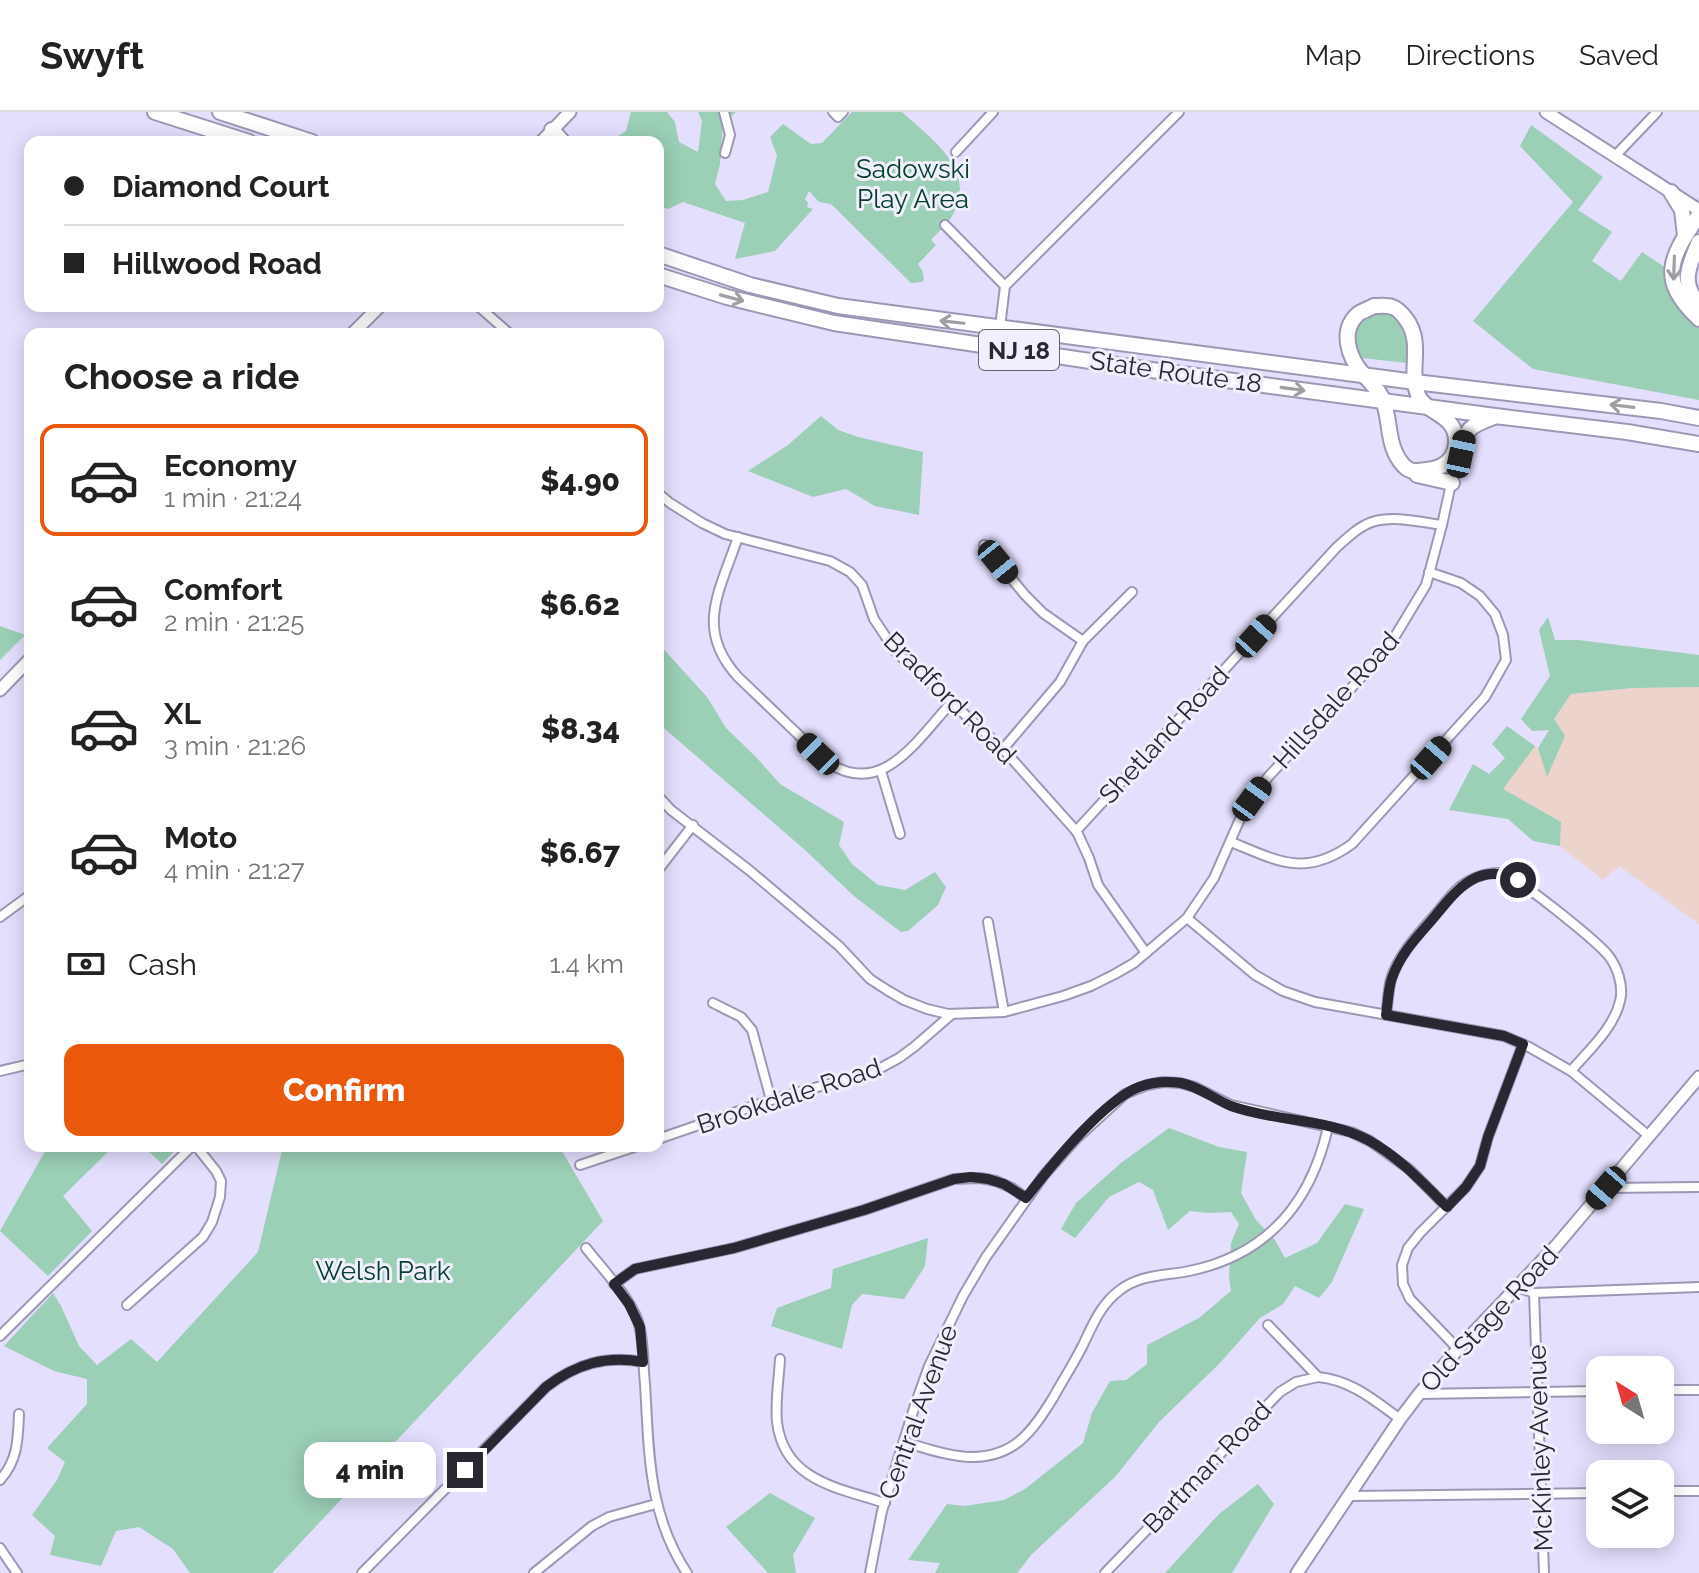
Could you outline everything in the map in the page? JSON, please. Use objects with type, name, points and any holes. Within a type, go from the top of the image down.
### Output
[{"type":"highway","points":[[155,112],[230,136]]},
{"type":"highway","points":[[220,112],[294,136]]},
{"type":"highway","points":[[552,130],[558,136]]},
{"type":"highway","points":[[1671,192],[1695,242]]},
{"type":"highway","points":[[1699,213],[1687,271],[1687,284],[1692,297],[1699,303]]},
{"type":"highway","points":[[1695,242],[1674,257],[1671,267],[1677,292],[1684,305],[1699,319]]},
{"type":"highway","name":"State Route 18","points":[[664,256],[750,285],[838,306],[1699,418]]},
{"type":"highway","name":"State Route 18","points":[[664,277],[727,297],[834,323],[1144,369],[1699,444]]},
{"type":"highway","points":[[1452,483],[1420,477],[1406,468],[1395,454],[1384,402],[1350,354],[1347,339],[1350,324],[1359,313],[1374,306],[1393,307],[1404,316],[1413,330],[1416,346],[1415,382],[1419,398],[1428,408],[1441,414],[1454,431],[1454,458]]},
{"type":"highway","points":[[1661,411],[1699,411]]},
{"type":"highway","points":[[1412,472],[1436,469],[1461,454],[1466,431],[1495,416]]},
{"type":"street","points":[[546,136],[570,112]]},
{"type":"street","points":[[724,112],[730,135],[725,153]]},
{"type":"street","points":[[956,152],[993,112]]},
{"type":"street","points":[[1000,327],[1005,286],[1179,112]]},
{"type":"street","points":[[1546,112],[1616,155],[1699,213]]},
{"type":"street","points":[[1616,155],[1657,112]]},
{"type":"street","points":[[945,225],[1005,286]]},
{"type":"street","points":[[361,328],[375,312]]},
{"type":"street","points":[[485,312],[503,328]]},
{"type":"street","name":"Hillsdale Road","points":[[664,802],[839,946],[870,979],[904,1000],[952,1014],[1004,1012],[1091,986],[1134,963],[1187,918],[1210,885],[1240,819],[1268,777],[1381,656],[1394,638],[1426,585],[1452,483],[1454,458]]},
{"type":"street","name":"Bradford Road","points":[[664,498],[725,534],[830,561],[850,572],[862,585],[874,619],[888,642],[1003,749],[1076,831],[1098,885],[1146,953]]},
{"type":"street","name":"Shetland Road","points":[[1076,831],[1356,530],[1373,521],[1397,519],[1442,525]]},
{"type":"street","points":[[738,537],[713,614],[716,644],[726,664],[827,762],[847,773],[881,771],[896,762],[951,703]]},
{"type":"street","points":[[984,545],[1043,613],[1083,641]]},
{"type":"street","points":[[1231,842],[1282,862],[1319,862],[1337,854],[1352,844],[1485,697],[1506,660],[1503,635],[1495,614],[1480,596],[1461,583],[1429,572]]},
{"type":"street","points":[[1003,749],[1060,682],[1083,641],[1132,592]]},
{"type":"street","points":[[0,690],[24,665]]},
{"type":"street","points":[[881,771],[900,834]]},
{"type":"street","points":[[664,862],[693,825]]},
{"type":"street","points":[[1386,1015],[1390,981],[1402,954],[1458,888],[1487,874],[1504,873],[1518,880],[1607,953],[1619,976],[1620,1001],[1612,1020],[1571,1071]]},
{"type":"street","points":[[0,917],[24,899]]},
{"type":"street","points":[[1187,918],[1255,975],[1283,991],[1315,1002],[1504,1036],[1523,1044],[1571,1071],[1649,1136]]},
{"type":"street","points":[[988,922],[1004,1012]]},
{"type":"street","points":[[713,1003],[741,1017],[752,1030],[771,1100]]},
{"type":"street","name":"Brookdale Road","points":[[664,1137],[771,1100],[875,1071],[914,1047],[952,1014]]},
{"type":"street","points":[[1458,1349],[1410,1299],[1403,1284],[1402,1265],[1408,1248],[1466,1187],[1480,1166],[1523,1044]]},
{"type":"street","points":[[0,1071],[24,1065]]},
{"type":"street","name":"Old Stage Road","points":[[1297,1573],[1419,1394],[1606,1188],[1695,1087],[1699,1077]]},
{"type":"street","name":"Central Avenue","points":[[870,1573],[885,1503],[904,1442],[929,1366],[957,1306],[1026,1198],[1069,1147],[1125,1094],[1147,1085],[1171,1082],[1188,1085],[1231,1105],[1351,1132],[1379,1147],[1409,1169],[1447,1207]]},
{"type":"street","points":[[904,1442],[972,1457],[997,1453],[1020,1441],[1043,1416],[1095,1319],[1110,1298],[1140,1279],[1211,1265],[1241,1253],[1263,1239],[1290,1213],[1310,1182],[1328,1127]]},
{"type":"street","points":[[0,1336],[188,1152]]},
{"type":"street","points":[[127,1305],[203,1237],[212,1222],[220,1197],[221,1181],[199,1152]]},
{"type":"street","points":[[599,1152],[601,1158]]},
{"type":"street","points":[[580,1165],[619,1152]]},
{"type":"street","points":[[614,1284],[635,1269],[734,1248],[864,1210],[954,1179],[988,1179],[1004,1184],[1026,1198]]},
{"type":"street","points":[[1606,1188],[1699,1187]]},
{"type":"street","points":[[586,1248],[629,1304],[640,1327],[650,1471],[656,1504],[669,1542],[687,1573]]},
{"type":"street","points":[[1518,1287],[1534,1293],[1699,1287]]},
{"type":"street","name":"McKinley Avenue","points":[[1534,1293],[1544,1573]]},
{"type":"street","points":[[1268,1325],[1318,1377],[1345,1382],[1400,1419]]},
{"type":"street","points":[[362,1573],[559,1377],[600,1361],[622,1359],[643,1362]]},
{"type":"street","points":[[780,1359],[777,1420],[785,1448],[795,1464],[817,1481],[885,1503]]},
{"type":"street","name":"Bartman Road","points":[[1105,1573],[1280,1392],[1296,1382],[1318,1377]]},
{"type":"street","points":[[1674,1390],[1699,1390]]},
{"type":"street","points":[[1419,1394],[1586,1391]]},
{"type":"street","points":[[0,1480],[17,1452],[19,1414]]},
{"type":"street","points":[[1674,1491],[1699,1491]]},
{"type":"street","points":[[1348,1496],[1586,1493]]},
{"type":"street","points":[[534,1573],[592,1526],[609,1517],[656,1504]]},
{"type":"street","points":[[0,1548],[17,1573]]},
{"type":"shaded area","points":[[1699,687],[1699,924],[1619,866],[1603,880],[1560,846],[1561,822],[1502,789],[1535,746],[1548,776],[1554,719],[1571,694],[1633,688]]},
{"type":"green space","name":"Sadowski Play Area","points":[[631,112],[667,112],[675,122],[679,142],[698,152],[702,121],[698,112],[736,112],[723,123],[715,184],[726,201],[743,200],[768,192],[777,156],[770,137],[783,124],[811,144],[822,143],[852,112],[902,112],[948,157],[960,184],[959,199],[950,219],[931,240],[936,245],[918,264],[924,279],[922,282],[911,283],[831,204],[819,202],[809,191],[805,199],[807,207],[813,209],[775,251],[735,259],[745,223],[683,202],[664,208],[664,136],[618,136],[626,131]]},
{"type":"green space","points":[[1531,125],[1603,177],[1578,210],[1612,232],[1592,261],[1621,281],[1642,252],[1699,290],[1699,400],[1533,369],[1473,321],[1573,202],[1520,146]]},
{"type":"green space","points":[[1383,312],[1403,325],[1408,338],[1410,362],[1362,358],[1356,350],[1353,335],[1360,323]]},
{"type":"green space","points":[[821,416],[838,430],[923,452],[919,515],[875,506],[846,489],[813,497],[748,471],[788,445]]},
{"type":"green space","points":[[1548,617],[1555,640],[1699,655],[1699,687],[1633,688],[1571,694],[1554,719],[1565,736],[1547,777],[1538,748],[1549,730],[1532,731],[1521,719],[1550,676],[1539,630]]},
{"type":"green space","points":[[0,626],[24,635],[24,636],[0,660]]},
{"type":"green space","points":[[664,650],[707,697],[726,728],[780,784],[844,822],[839,845],[852,864],[878,885],[905,890],[935,872],[946,887],[938,905],[908,931],[901,932],[855,897],[664,728]]},
{"type":"green space","points":[[1507,726],[1535,746],[1503,789],[1561,822],[1560,846],[1533,841],[1508,819],[1449,810],[1473,764],[1489,774],[1505,758],[1492,744]]},
{"type":"green space","points":[[1169,1128],[1219,1147],[1247,1152],[1241,1193],[1256,1220],[1275,1240],[1285,1258],[1317,1243],[1345,1204],[1364,1209],[1332,1282],[1319,1298],[1295,1286],[1283,1304],[1260,1318],[1218,1365],[1159,1422],[1115,1477],[1032,1554],[1017,1573],[935,1573],[940,1563],[908,1560],[947,1504],[964,1506],[1004,1500],[1025,1489],[1083,1443],[1092,1413],[1110,1381],[1126,1380],[1147,1364],[1147,1345],[1199,1318],[1231,1291],[1231,1243],[1239,1224],[1231,1212],[1190,1211],[1168,1230],[1153,1190],[1139,1182],[1109,1197],[1075,1238],[1061,1229],[1076,1203],[1121,1163]]},
{"type":"green space","points":[[45,1152],[108,1152],[63,1196],[92,1231],[48,1276],[0,1231]]},
{"type":"green space","points":[[149,1152],[173,1152],[162,1164]]},
{"type":"green space","name":"Welsh Park","points":[[282,1152],[563,1152],[603,1221],[272,1573],[190,1573],[173,1549],[139,1527],[116,1531],[101,1566],[50,1555],[55,1536],[32,1515],[57,1480],[65,1462],[47,1448],[87,1404],[87,1379],[54,1371],[4,1346],[53,1293],[79,1346],[97,1365],[131,1339],[157,1362],[258,1252]]},
{"type":"green space","points":[[928,1238],[925,1266],[904,1299],[862,1294],[852,1305],[842,1349],[771,1326],[777,1308],[831,1288],[833,1269]]},
{"type":"green space","points":[[1258,1484],[1274,1504],[1232,1573],[1165,1573],[1219,1514]]},
{"type":"green space","points":[[770,1493],[815,1518],[793,1555],[796,1573],[768,1573],[726,1527]]},
{"type":"route","points":[[465,1470],[559,1377],[600,1361],[622,1359],[643,1362],[640,1327],[629,1304],[614,1284],[635,1269],[734,1248],[864,1210],[954,1179],[988,1179],[1012,1188],[1026,1198],[1077,1138],[1118,1099],[1147,1085],[1171,1082],[1188,1085],[1231,1105],[1351,1132],[1370,1141],[1409,1169],[1447,1207],[1480,1166],[1523,1044],[1504,1036],[1386,1015],[1390,981],[1402,954],[1458,888],[1487,874],[1504,873],[1518,880]]}]
